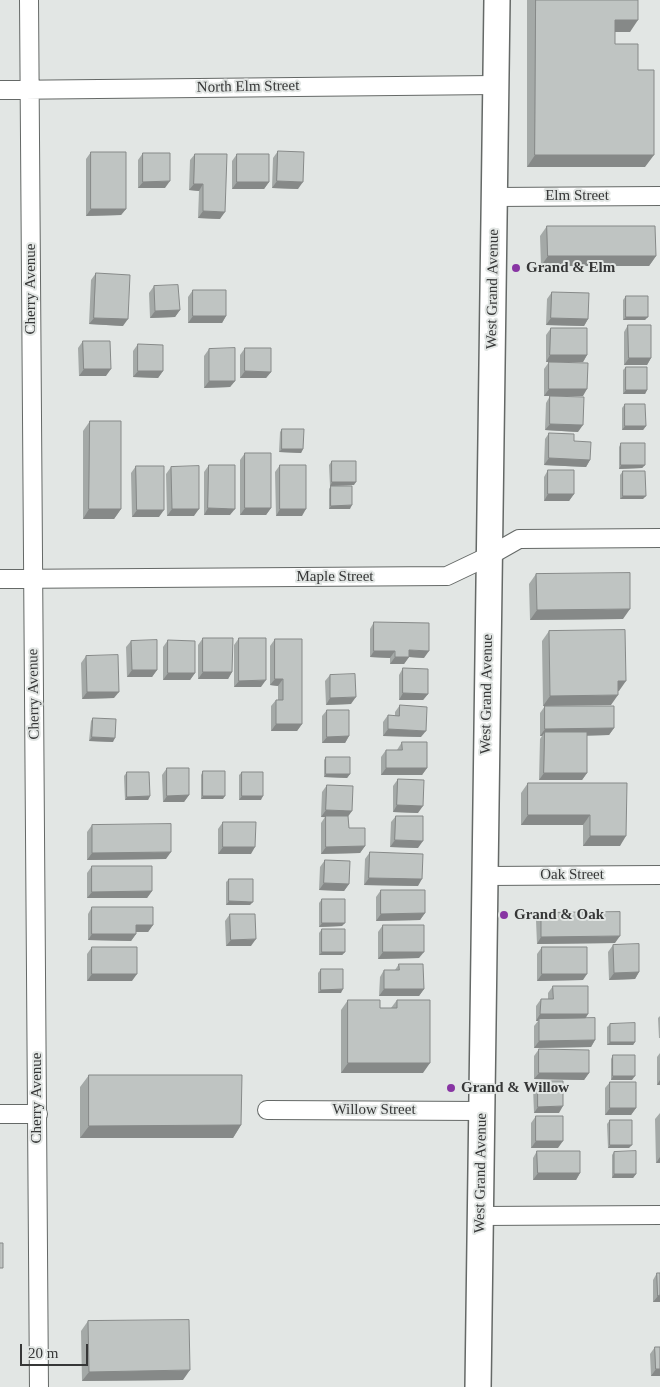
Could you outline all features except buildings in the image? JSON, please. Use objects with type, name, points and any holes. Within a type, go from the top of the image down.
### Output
[{"type":"main road","name":"West Grand Avenue","points":[[478,1387],[496,0]]},
{"type":"street","name":"Cherry Avenue","points":[[29,0],[39,1387]]},
{"type":"street","name":"North Elm Street","points":[[0,90],[495,84]]},
{"type":"street","name":"Elm Street","points":[[494,197],[660,196]]},
{"type":"street","name":"Maple Street","points":[[0,579],[446,576],[489,556],[520,538],[660,538]]},
{"type":"street","name":"Oak Street","points":[[485,876],[660,875]]},
{"type":"street","name":"Willow Street","points":[[267,1110],[482,1111]]},
{"type":"street","points":[[0,1114],[38,1114]]},
{"type":"street","points":[[480,1216],[660,1214]]},
{"type":"place","name":"Grand & Elm","points":[[516,268]]},
{"type":"place","name":"Grand & Oak","points":[[504,915]]},
{"type":"place","name":"Grand & Willow","points":[[451,1088]]}]
